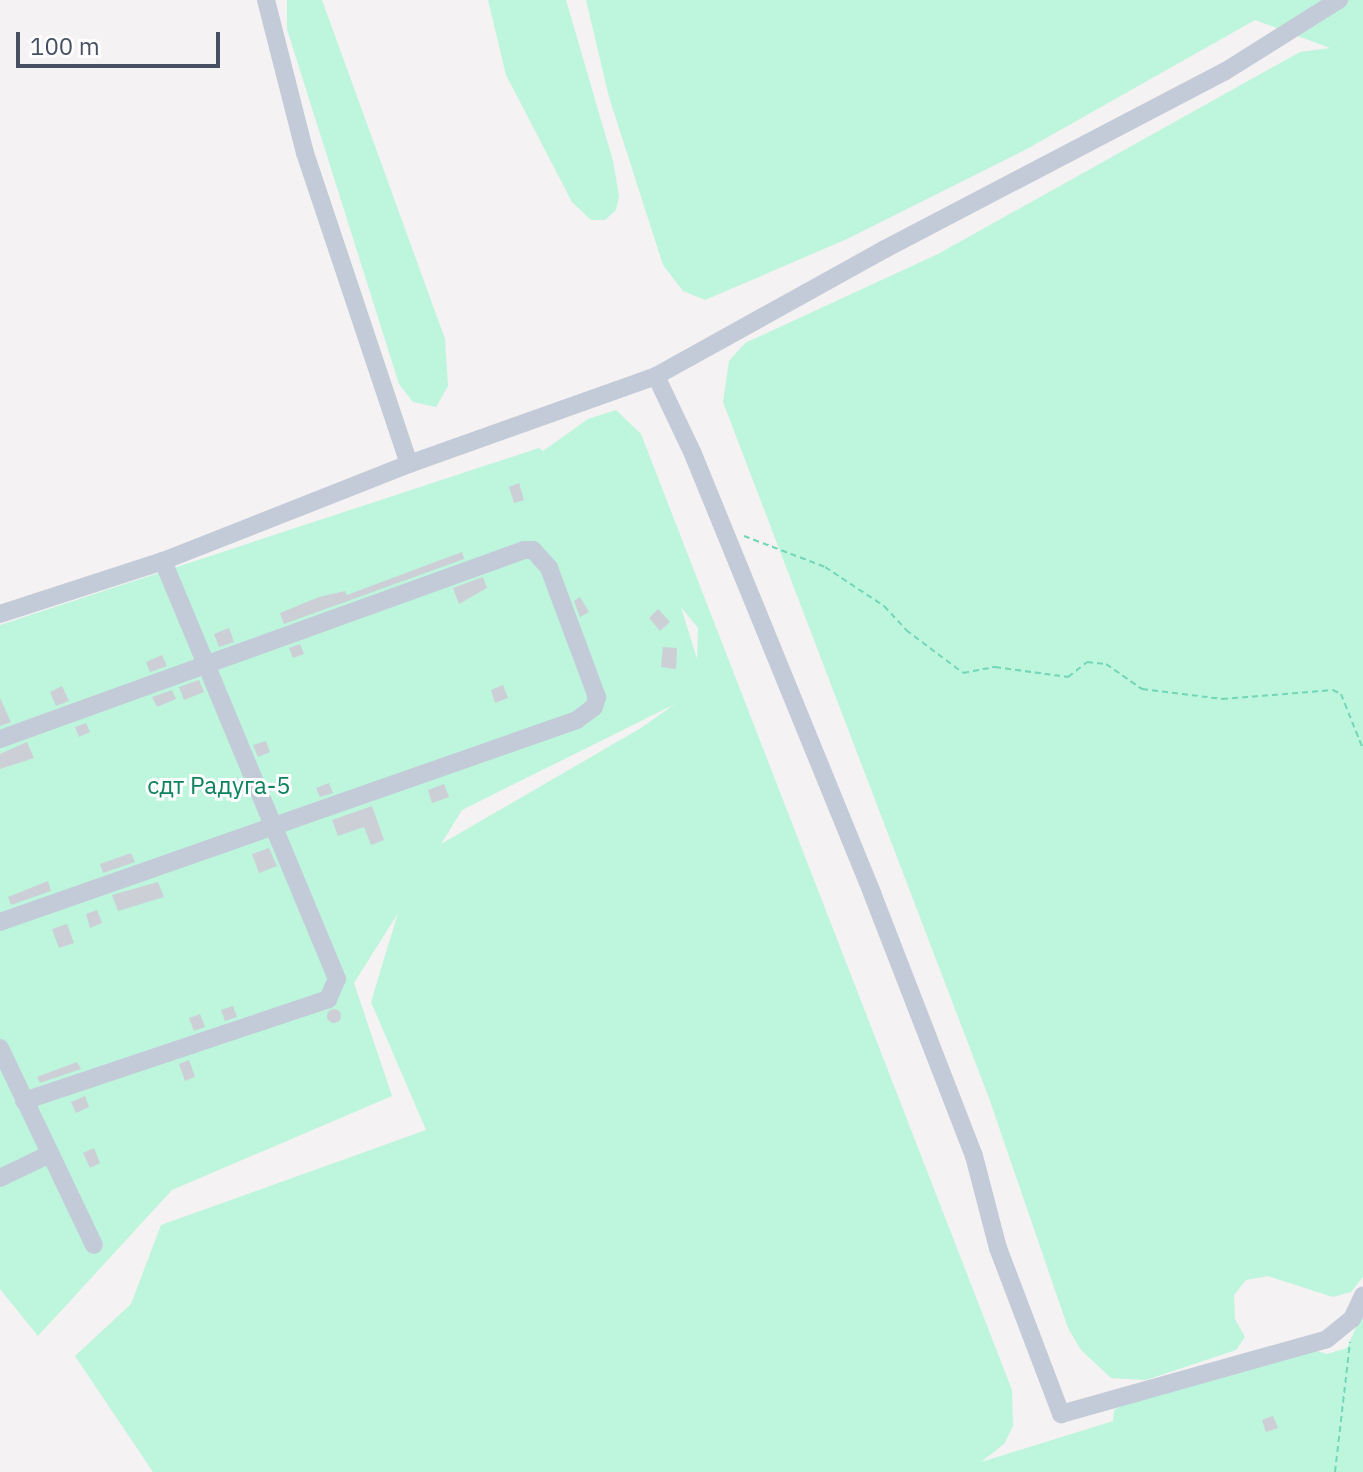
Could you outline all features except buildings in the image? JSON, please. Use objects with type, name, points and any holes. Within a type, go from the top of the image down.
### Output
[{"type":"street","points":[[266,0],[305,153],[409,464]]},
{"type":"street","points":[[0,614],[163,561],[409,464],[656,376],[885,249],[1224,72],[1339,0]]},
{"type":"street","points":[[656,376],[727,536],[974,1156],[998,1248],[1061,1414],[1327,1339],[1352,1319],[1363,1295]]},
{"type":"street","points":[[0,739],[524,550],[533,550],[549,568],[597,697],[586,715],[274,829],[0,922]]},
{"type":"street","points":[[24,1101],[328,999],[337,979],[163,561]]},
{"type":"street","points":[[0,1048],[94,1245]]},
{"type":"street","points":[[0,1178],[50,1154]]},
{"type":"path","points":[[727,536],[776,546],[825,567],[884,606],[906,630],[963,673],[995,667],[1068,677],[1087,662],[1106,664],[1142,689],[1222,699],[1333,690],[1341,694],[1363,749]]},
{"type":"path","points":[[1335,1472],[1352,1319]]},
{"type":"green space","points":[[287,0],[322,0],[445,339],[448,386],[436,407],[413,402],[399,384],[287,29]]},
{"type":"green space","points":[[488,0],[566,0],[613,161],[619,196],[616,210],[605,220],[591,220],[572,202],[506,75]]},
{"type":"green space","points":[[586,0],[1363,0],[1363,1277],[1351,1292],[1333,1297],[1268,1276],[1246,1280],[1234,1295],[1235,1319],[1245,1337],[1236,1350],[1146,1380],[1111,1378],[1081,1350],[1068,1328],[989,1098],[723,402],[729,361],[745,343],[938,254],[1300,52],[1330,48],[1255,20],[1025,150],[847,239],[705,300],[683,291],[663,265],[609,97]]},
{"type":"green space","name":"сдт Радуга-5","points":[[616,410],[641,434],[1012,1390],[1013,1426],[1004,1444],[981,1462],[1113,1421],[1114,1410],[1126,1403],[1310,1349],[1327,1354],[1347,1348],[1363,1311],[1363,1472],[153,1472],[75,1356],[131,1304],[161,1225],[426,1130],[371,1002],[398,913],[354,983],[392,1096],[172,1190],[38,1336],[0,1289],[0,625],[539,448],[543,451],[588,419]],"holes":[[[681,607],[698,628],[697,659]],[[675,704],[641,728],[441,844],[462,810]]]}]
